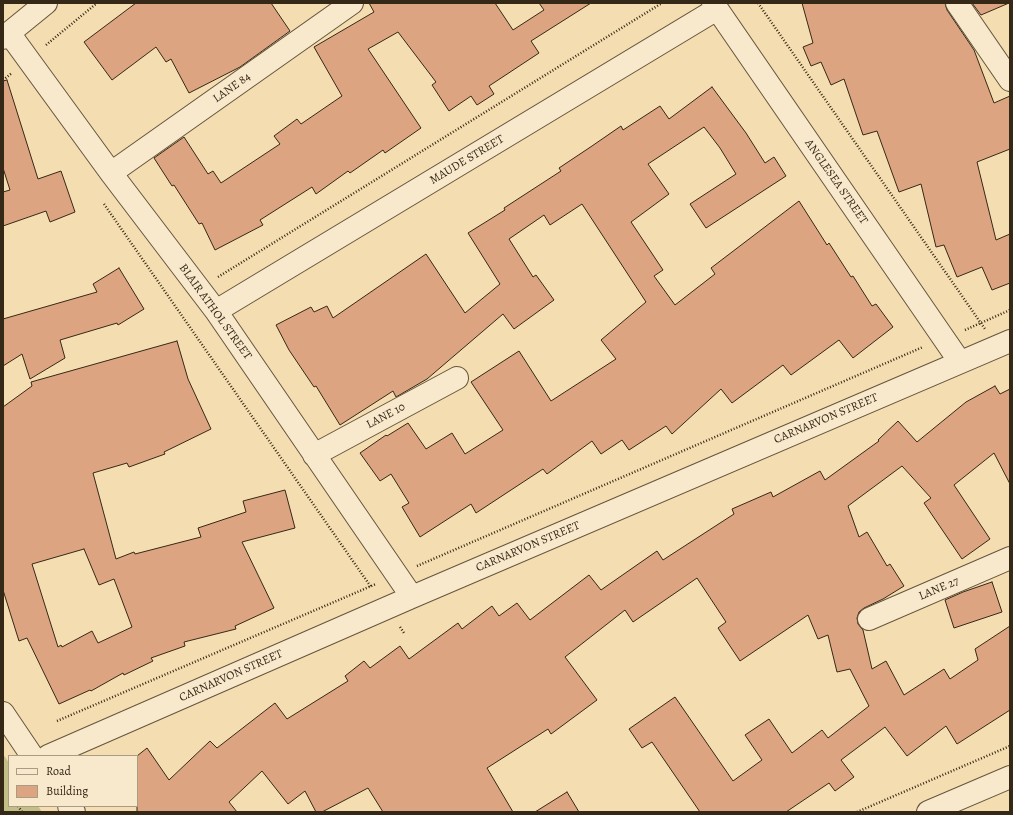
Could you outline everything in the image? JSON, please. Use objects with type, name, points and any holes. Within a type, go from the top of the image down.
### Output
[{"type":"street","points":[[6,35],[46,3]]},
{"type":"street","name":"LANE 84","points":[[111,173],[352,3]]},
{"type":"street","points":[[957,3],[1010,80]]},
{"type":"street","name":"MAUDE STREET","points":[[216,311],[715,6]]},
{"type":"street","name":"ANGLESEA STREET","points":[[715,6],[960,362]]},
{"type":"street","name":"BLAIR ATHOL STREET","points":[[6,35],[28,60],[111,173],[216,311],[412,597]]},
{"type":"street","name":"CARNARVON STREET","points":[[50,755],[386,608],[1004,344]]},
{"type":"street","name":"LANE 10","points":[[314,455],[457,378]]},
{"type":"street","name":"LANE 27","points":[[869,619],[1010,558]]},
{"type":"street","points":[[3,713],[31,755]]},
{"type":"street","points":[[928,812],[1010,776]]},
{"type":"path","points":[[3,80],[97,3]]},
{"type":"path","points":[[199,289],[662,3]]},
{"type":"path","points":[[758,3],[981,322],[1004,344]]},
{"type":"path","points":[[102,201],[404,633]]},
{"type":"path","points":[[57,721],[1010,310]]},
{"type":"path","points":[[857,812],[1010,746]]},
{"type":"shaded area","points":[[3,754],[8,762],[8,807],[39,807],[42,812],[3,812]]},
{"type":"building","points":[[136,3],[271,3],[290,31],[240,67],[189,93],[171,59],[166,62],[156,47],[112,80],[84,42]]},
{"type":"building","points":[[369,3],[495,3],[513,30],[544,10],[539,3],[591,3],[531,41],[539,53],[489,86],[494,94],[477,105],[471,96],[449,111],[432,85],[436,82],[398,32],[368,49],[421,128],[385,153],[383,150],[350,173],[348,171],[316,194],[312,187],[260,220],[263,225],[215,250],[202,223],[199,224],[174,185],[172,186],[154,158],[184,137],[208,174],[213,171],[221,183],[280,144],[274,136],[297,119],[301,124],[342,96],[314,47],[374,12]]},
{"type":"building","points":[[802,3],[945,3],[947,10],[974,50],[994,103],[1010,96],[1010,149],[977,162],[996,240],[1010,234],[1010,283],[992,290],[982,267],[957,277],[944,245],[936,247],[921,184],[899,192],[877,131],[863,135],[844,79],[831,85],[821,62],[811,66],[803,47],[813,43]]},
{"type":"building","points":[[972,3],[1009,3],[981,15]]},
{"type":"building","points":[[7,80],[38,179],[61,171],[75,212],[50,222],[46,211],[3,226],[3,192],[10,190],[3,168],[3,81]]},
{"type":"building","points":[[712,87],[746,133],[765,163],[774,157],[786,176],[706,228],[690,204],[736,174],[720,148],[704,127],[648,164],[669,194],[631,222],[663,270],[654,276],[675,305],[715,274],[711,268],[799,201],[827,245],[829,243],[851,277],[853,276],[872,306],[876,304],[893,327],[853,358],[839,340],[791,375],[783,365],[732,403],[721,389],[672,434],[666,426],[629,450],[622,440],[601,454],[592,441],[547,474],[543,469],[476,513],[471,504],[420,537],[402,507],[409,503],[391,474],[380,481],[360,453],[386,435],[387,436],[408,423],[426,449],[452,433],[465,454],[503,430],[471,382],[519,351],[551,401],[616,359],[601,340],[646,302],[582,204],[550,225],[544,215],[509,239],[533,277],[536,275],[554,300],[514,329],[503,314],[427,379],[396,397],[393,391],[340,425],[316,386],[314,387],[289,350],[276,325],[311,307],[314,312],[327,306],[333,318],[426,254],[465,313],[500,284],[468,233],[505,210],[504,208],[561,171],[559,168],[621,126],[623,130],[660,106],[669,119]]},
{"type":"building","points":[[119,268],[144,309],[118,325],[117,323],[60,340],[65,358],[30,379],[22,354],[3,366],[3,319],[97,292],[93,284]]},
{"type":"building","points":[[177,341],[188,379],[211,429],[164,452],[165,454],[129,467],[127,463],[93,473],[116,559],[134,552],[135,554],[201,537],[198,528],[246,512],[243,501],[285,490],[295,528],[242,542],[274,608],[235,626],[236,629],[184,642],[185,646],[151,658],[153,661],[124,675],[123,673],[91,691],[90,690],[59,704],[27,638],[19,641],[3,590],[3,407],[32,386],[31,382]],"holes":[[[84,549],[99,585],[114,579],[132,627],[98,643],[92,631],[62,647],[61,645],[58,647],[32,564]]]},
{"type":"building","points":[[995,386],[1000,394],[1010,389],[1010,484],[994,453],[954,485],[990,539],[962,559],[924,503],[931,498],[902,466],[848,506],[859,537],[867,532],[887,566],[890,564],[904,586],[883,599],[864,608],[859,612],[857,618],[858,624],[863,630],[872,669],[886,661],[904,695],[944,669],[950,679],[978,660],[975,649],[1010,626],[1010,710],[957,744],[946,726],[907,756],[885,727],[841,760],[854,777],[835,791],[829,783],[786,812],[700,812],[652,742],[642,748],[629,729],[675,697],[733,781],[762,760],[745,735],[769,719],[792,753],[822,730],[828,738],[869,706],[850,669],[837,672],[828,635],[818,639],[808,615],[740,661],[718,628],[726,622],[697,578],[633,622],[625,610],[565,657],[597,700],[551,734],[548,729],[487,768],[513,812],[383,812],[368,788],[322,812],[316,812],[305,791],[288,804],[262,771],[229,802],[237,812],[137,812],[138,755],[147,748],[169,780],[210,741],[217,748],[275,703],[287,719],[348,681],[345,676],[364,661],[370,668],[400,646],[409,659],[458,623],[462,629],[492,606],[499,616],[517,603],[530,620],[589,575],[601,590],[657,551],[663,560],[734,514],[732,509],[771,492],[773,497],[820,471],[825,480],[879,441],[878,440],[898,421],[917,442],[966,402]]},
{"type":"building","points":[[992,582],[1002,612],[954,628],[945,600]]},
{"type":"building","points":[[567,792],[579,812],[535,812]]}]
